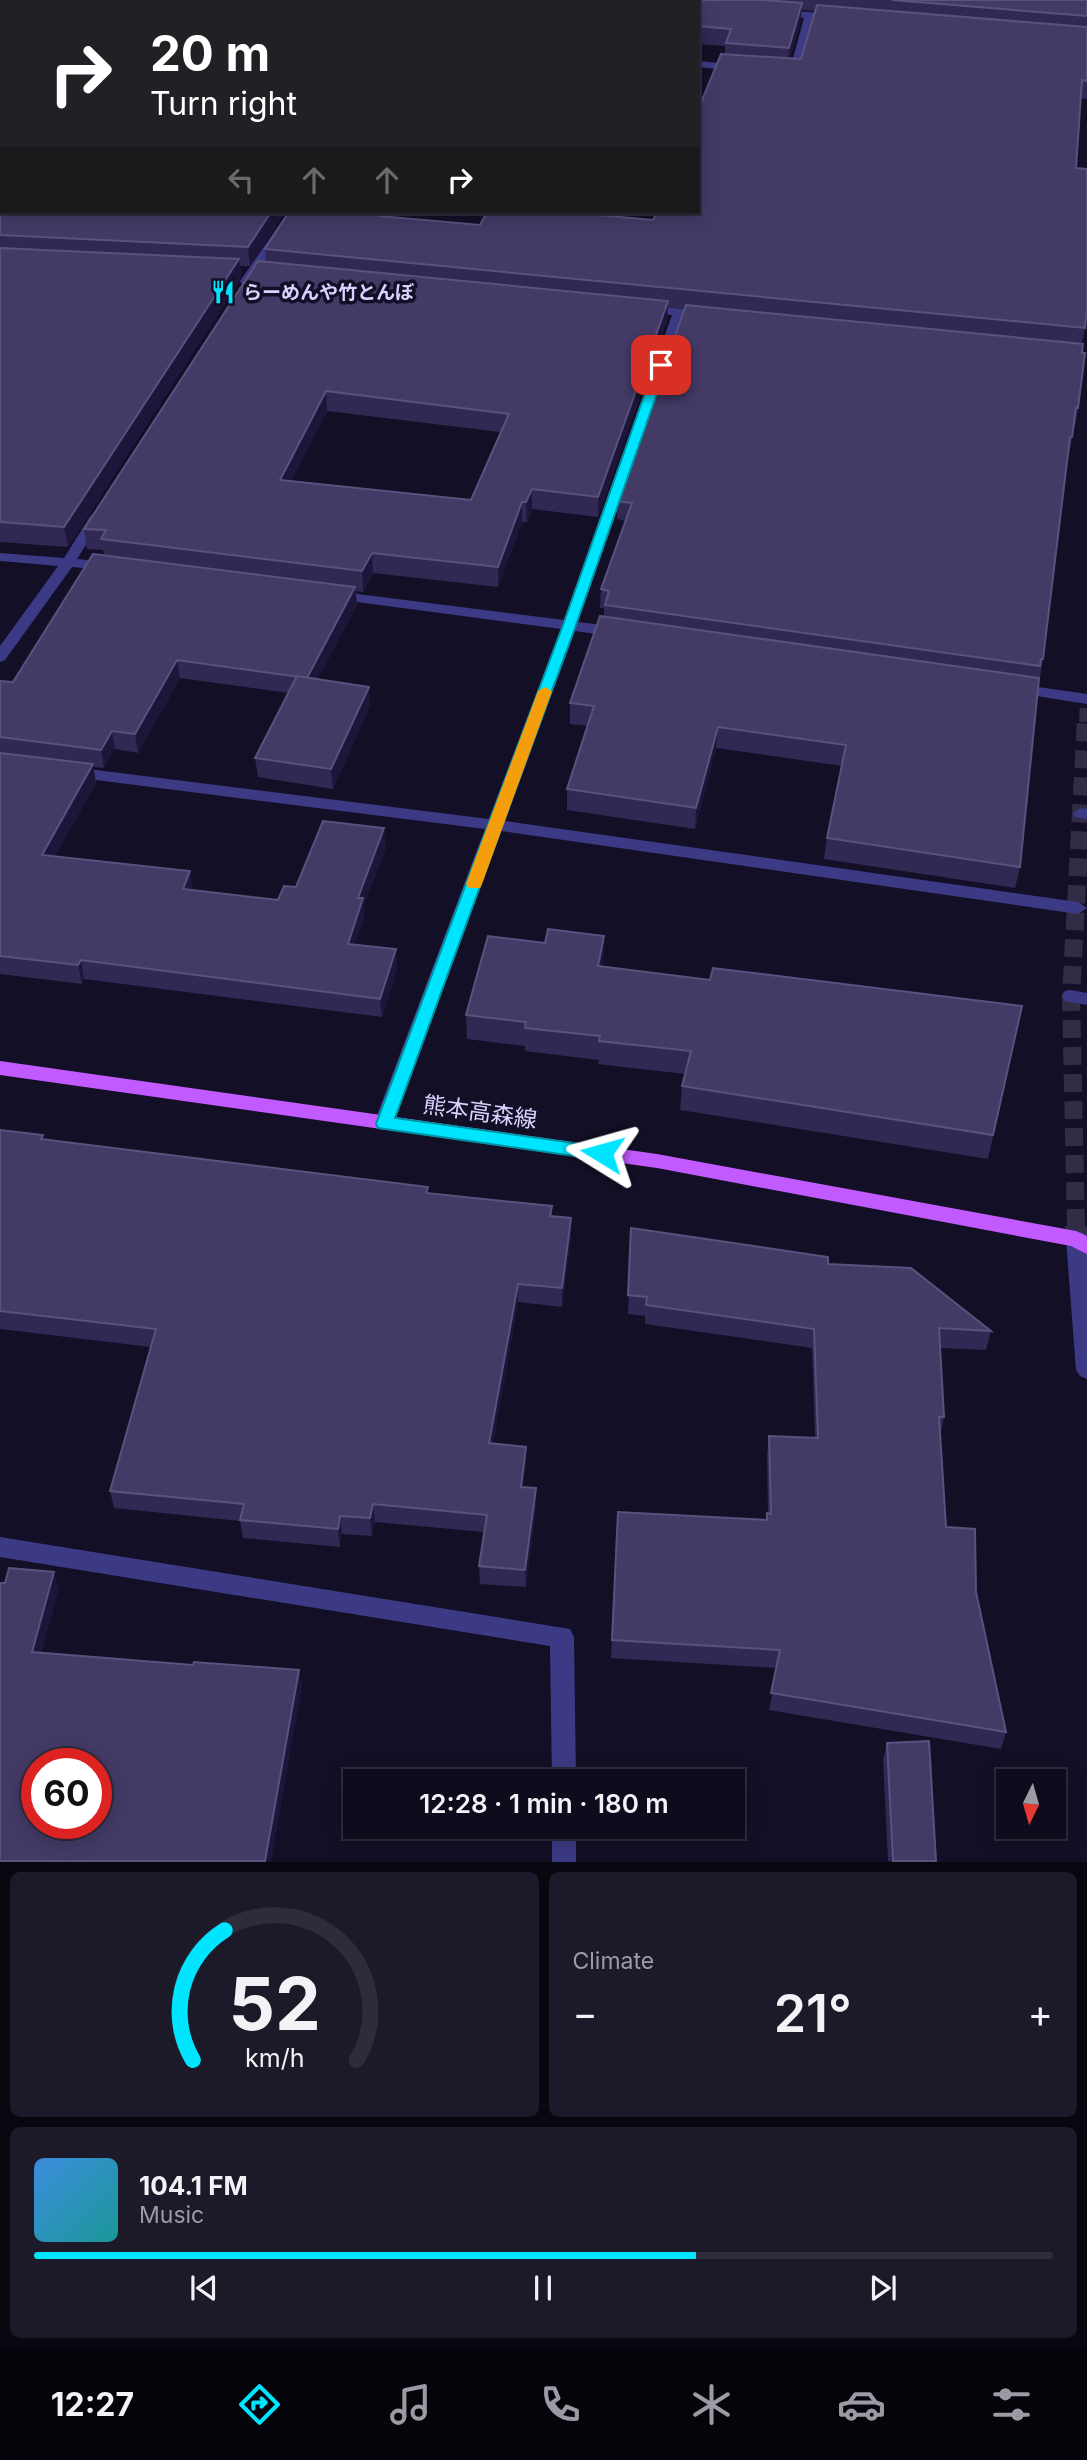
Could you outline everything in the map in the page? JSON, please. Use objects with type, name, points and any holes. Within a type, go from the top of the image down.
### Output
[{"type":"main road","name":"熊本高森線","points":[[0,1068],[657,1161],[1083,1241]]},
{"type":"street","points":[[773,12],[852,19]]},
{"type":"street","points":[[766,70],[794,72],[810,15]]},
{"type":"street","points":[[700,64],[753,69]]},
{"type":"street","points":[[237,296],[292,214]]},
{"type":"street","points":[[638,309],[720,317]]},
{"type":"street","points":[[384,1124],[570,625],[679,313]]},
{"type":"street","points":[[0,657],[69,561],[105,504]]},
{"type":"street","points":[[0,557],[69,561],[123,568]]},
{"type":"street","points":[[312,593],[638,635]]},
{"type":"street","points":[[1005,688],[1087,699]]},
{"type":"street","points":[[55,770],[496,825],[1077,908]]},
{"type":"street","points":[[1083,1241],[1087,1370]]},
{"type":"street","points":[[0,1547],[562,1637],[564,1769]]},
{"type":"street","points":[[564,1839],[564,1861]]},
{"type":"building","points":[[700,0],[802,3],[789,48],[726,43],[731,29],[700,26]]},
{"type":"building","points":[[892,0],[1087,0],[1087,16]]},
{"type":"building","points":[[817,5],[1087,27],[1087,81],[1082,80],[1076,168],[1087,169],[1085,328],[265,249],[288,214],[380,214],[379,216],[480,225],[486,214],[588,214],[653,220],[656,214],[700,214],[700,105],[721,54],[801,59]]},
{"type":"building","points":[[0,214],[270,214],[248,247],[0,235]]},
{"type":"building","points":[[0,248],[239,259],[64,527],[0,522]]},
{"type":"building","points":[[258,261],[668,301],[598,497],[532,489],[526,502],[522,502],[498,567],[372,553],[362,571],[101,539],[106,530],[84,529]],"holes":[[[326,391],[509,414],[471,500],[280,480]]]},
{"type":"building","points":[[686,305],[1083,344],[1082,353],[1085,353],[1078,408],[1070,437],[1040,666],[605,605],[609,591],[601,589],[632,503],[617,501]]},
{"type":"building","points":[[93,554],[355,587],[307,678],[177,660],[135,734],[112,731],[101,750],[0,737],[0,681],[13,682]]},
{"type":"building","points":[[600,616],[1039,678],[1020,867],[827,838],[846,745],[718,727],[696,808],[567,789],[594,706],[570,703]]},
{"type":"building","points":[[297,676],[369,687],[331,769],[255,758]]},
{"type":"building","points":[[0,753],[93,764],[42,855],[190,871],[183,889],[278,900],[284,886],[296,887],[323,821],[384,828],[358,898],[363,898],[348,944],[396,949],[380,999],[81,960],[78,965],[0,956]]},
{"type":"building","points":[[548,929],[604,936],[598,966],[710,980],[713,968],[1022,1006],[993,1135],[682,1086],[691,1051],[599,1041],[600,1036],[525,1028],[526,1022],[466,1015],[488,936],[545,943]]},
{"type":"building","points":[[0,1130],[43,1135],[41,1139],[428,1187],[426,1193],[552,1206],[550,1216],[571,1218],[562,1288],[518,1284],[489,1443],[526,1447],[521,1487],[536,1488],[525,1570],[479,1566],[487,1515],[373,1504],[370,1518],[340,1516],[338,1529],[240,1520],[244,1504],[110,1491],[156,1329],[0,1311]]},
{"type":"building","points":[[631,1228],[828,1257],[828,1264],[911,1268],[991,1331],[939,1328],[944,1417],[939,1417],[946,1527],[975,1529],[976,1592],[1006,1732],[771,1693],[780,1650],[612,1640],[618,1512],[767,1520],[767,1513],[771,1514],[769,1436],[818,1438],[814,1329],[646,1305],[647,1297],[628,1295]]},
{"type":"building","points":[[9,1568],[54,1572],[32,1652],[193,1665],[194,1662],[299,1670],[265,1861],[0,1861],[0,1583],[5,1583]]},
{"type":"building","points":[[929,1741],[936,1861],[893,1861],[887,1743]]},
{"type":"tunnel","points":[[1086,722],[1087,700]]},
{"type":"tunnel","points":[[1076,1227],[1071,996],[1086,720]]},
{"type":"tunnel","points":[[1076,1227],[1076,1239]]},
{"type":"slow traffic","points":[[474,884],[545,691]]},
{"type":"place","name":"らーめんや竹とんぼ","points":[[223,292]]},
{"type":"route","points":[[602,1153],[384,1124],[570,625],[661,365]]}]
